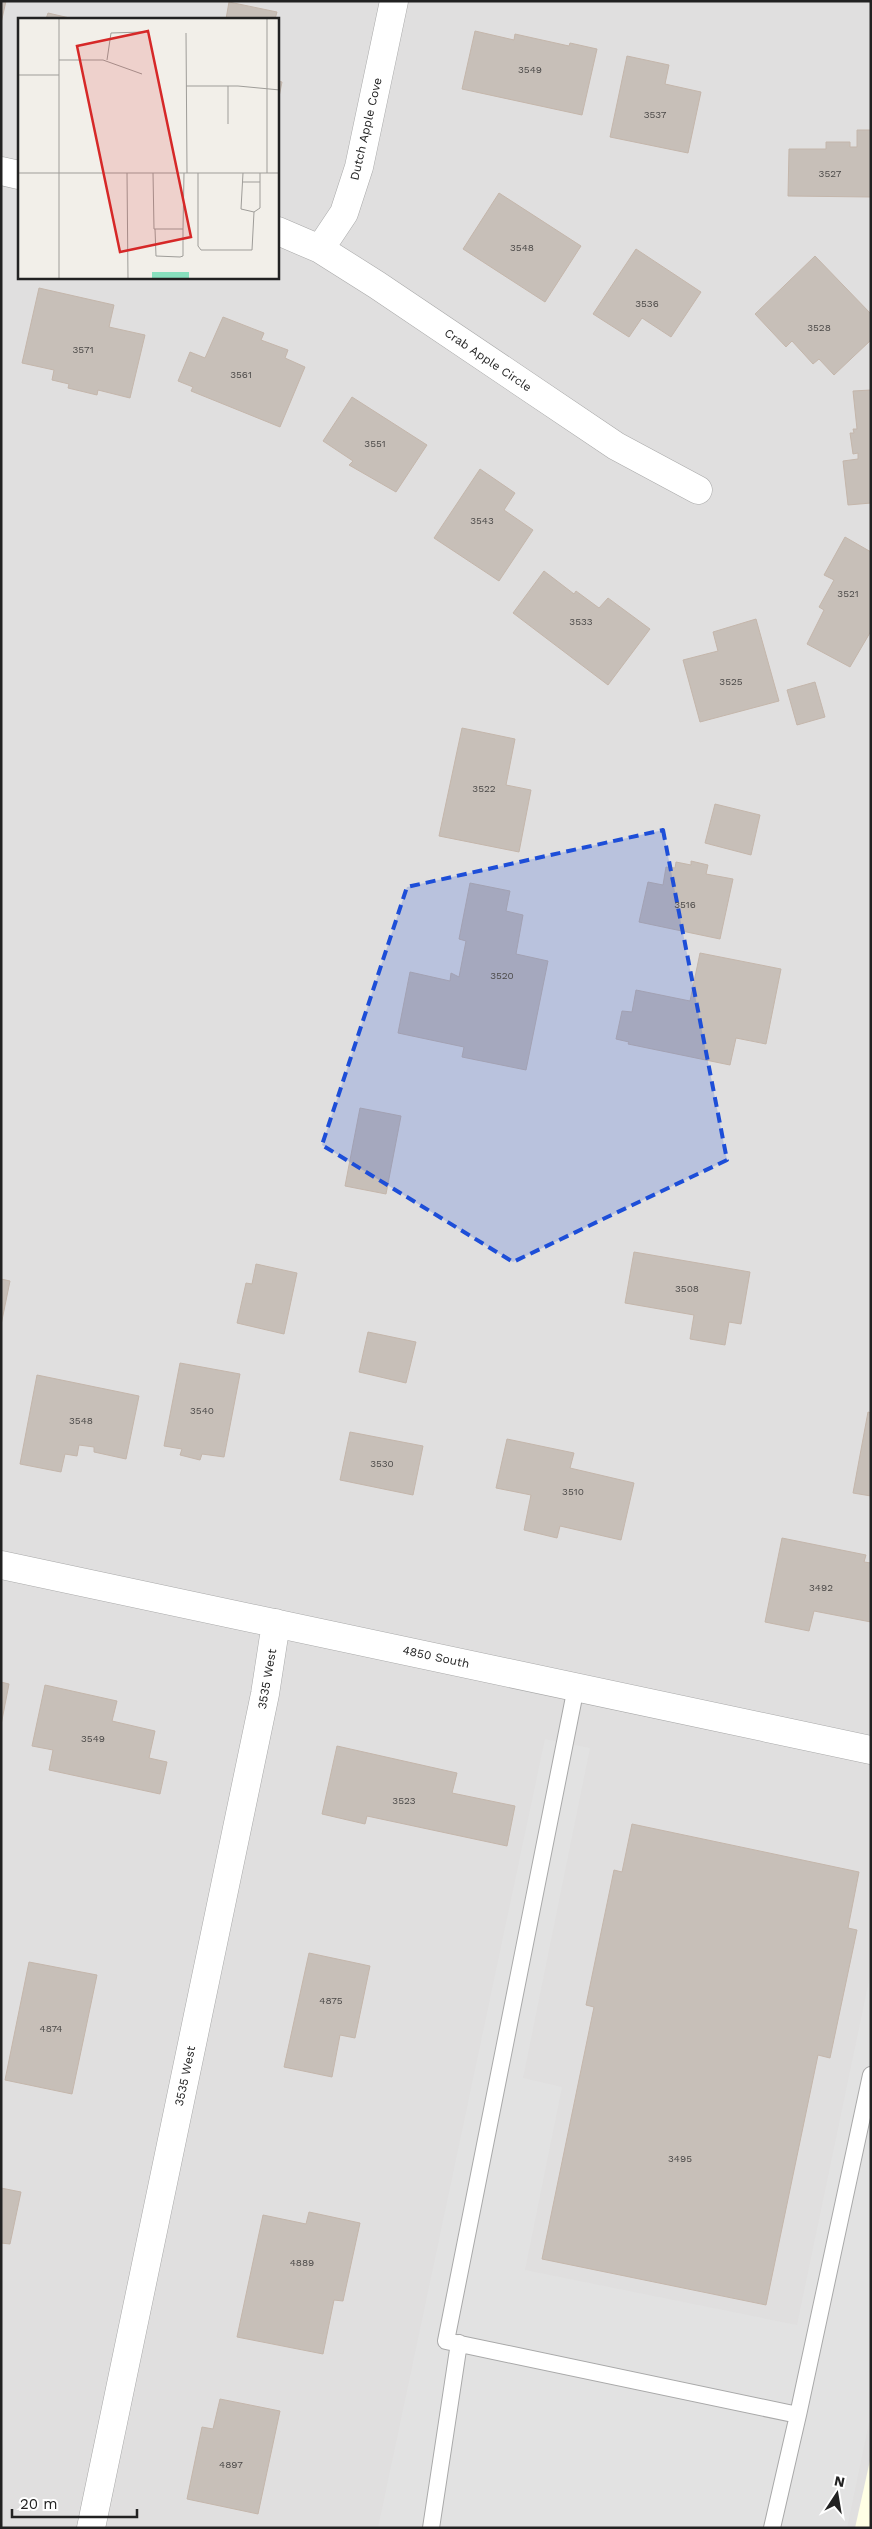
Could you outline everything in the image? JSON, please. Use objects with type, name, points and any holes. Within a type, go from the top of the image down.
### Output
[{"type":"street","name":"Dutch Apple Cove","points":[[320,249],[344,213],[359,167],[394,1]]},
{"type":"street","points":[[1,171],[18,175]]},
{"type":"street","name":"Crab Apple Circle","points":[[279,231],[320,249],[377,285],[616,446],[698,490]]},
{"type":"street","name":"4850 South","points":[[1,1565],[871,1750]]},
{"type":"street","name":"3535 West","points":[[91,2528],[265,1694],[276,1623]]},
{"type":"lane","points":[[576,1687],[446,2341],[798,2415]]},
{"type":"lane","points":[[772,2528],[871,2076]]},
{"type":"lane","points":[[431,2528],[459,2344]]},
{"type":"highlighted area","points":[[663,830],[727,1160],[513,1262],[322,1145],[407,887]]},
{"type":"shaded area","points":[[1,1],[871,1],[871,2528],[1,2528]]},
{"type":"shaded area","points":[[545,1739],[590,1748],[523,2078],[562,2087],[525,2270],[797,2325],[871,1971],[871,2413],[847,2528],[378,2528]]},
{"type":"shaded area","points":[[871,2456],[871,2528],[855,2528]]},
{"type":"building","points":[[1,1],[6,1],[1,23]]},
{"type":"building","points":[[229,2],[277,12],[275,18],[226,18]]},
{"type":"building","points":[[48,13],[70,18],[46,18]]},
{"type":"building","points":[[475,31],[514,40],[515,34],[569,46],[570,43],[597,49],[582,115],[462,89]]},
{"type":"building","points":[[627,56],[669,65],[665,84],[701,92],[688,153],[610,137]]},
{"type":"building","points":[[279,81],[282,82],[279,97]]},
{"type":"building","points":[[857,130],[871,130],[871,197],[788,196],[789,149],[826,149],[826,142],[850,142],[850,147],[857,147]]},
{"type":"building","points":[[499,193],[581,246],[545,302],[463,249]]},
{"type":"building","points":[[636,249],[701,292],[671,337],[642,318],[629,337],[593,314]]},
{"type":"building","points":[[815,256],[871,314],[871,340],[834,375],[819,359],[813,364],[792,341],[786,347],[755,314]]},
{"type":"building","points":[[39,288],[114,305],[109,327],[145,335],[130,398],[98,390],[97,395],[68,388],[69,384],[52,380],[54,370],[22,363]]},
{"type":"building","points":[[223,317],[264,333],[261,340],[288,350],[285,358],[305,367],[280,427],[191,391],[193,387],[178,381],[190,352],[205,358]]},
{"type":"building","points":[[871,390],[871,503],[848,505],[843,461],[858,459],[858,453],[853,454],[850,433],[854,433],[853,429],[857,429],[853,391]]},
{"type":"building","points":[[352,397],[427,445],[396,492],[349,465],[353,461],[323,441]]},
{"type":"building","points":[[480,469],[515,493],[504,510],[533,530],[499,581],[434,538]]},
{"type":"building","points":[[845,537],[871,552],[871,631],[850,667],[807,644],[824,610],[819,607],[834,580],[824,575]]},
{"type":"building","points":[[544,571],[574,594],[576,591],[599,608],[608,598],[650,629],[608,685],[513,613]]},
{"type":"building","points":[[756,619],[779,701],[700,722],[683,660],[718,651],[713,632]]},
{"type":"building","points":[[815,682],[825,717],[797,725],[787,690]]},
{"type":"building","points":[[462,728],[515,739],[506,785],[531,790],[519,852],[439,836]]},
{"type":"building","points":[[715,804],[760,815],[751,855],[705,843]]},
{"type":"building","points":[[691,861],[708,865],[706,874],[733,879],[720,939],[639,922],[648,882],[663,885],[666,867],[675,868],[676,862],[691,865]]},
{"type":"building","points":[[470,883],[510,891],[506,911],[523,915],[516,954],[548,961],[526,1070],[462,1057],[464,1047],[398,1033],[410,972],[450,981],[451,973],[459,977],[466,941],[459,939]]},
{"type":"building","points":[[700,953],[781,969],[766,1044],[736,1038],[730,1065],[628,1044],[629,1042],[616,1039],[622,1011],[632,1012],[636,990],[690,1001]]},
{"type":"building","points":[[360,1108],[401,1116],[386,1194],[345,1186]]},
{"type":"building","points":[[634,1252],[750,1272],[741,1324],[729,1322],[725,1345],[690,1339],[694,1315],[625,1303]]},
{"type":"building","points":[[256,1264],[297,1273],[284,1334],[237,1323],[246,1283],[252,1284]]},
{"type":"building","points":[[1,1279],[10,1281],[1,1325]]},
{"type":"building","points":[[368,1332],[416,1342],[406,1383],[359,1372]]},
{"type":"building","points":[[180,1363],[240,1374],[224,1457],[202,1454],[200,1460],[180,1455],[182,1449],[164,1446]]},
{"type":"building","points":[[37,1375],[139,1396],[126,1459],[94,1452],[94,1447],[79,1445],[77,1456],[65,1454],[61,1472],[20,1464]]},
{"type":"building","points":[[868,1412],[871,1413],[871,1496],[853,1493]]},
{"type":"building","points":[[350,1432],[423,1446],[413,1495],[340,1480]]},
{"type":"building","points":[[507,1439],[574,1453],[570,1468],[634,1483],[621,1540],[560,1526],[557,1538],[524,1530],[531,1495],[496,1488]]},
{"type":"building","points":[[782,1538],[866,1555],[864,1562],[871,1563],[871,1622],[814,1611],[809,1631],[765,1622]]},
{"type":"building","points":[[1,1682],[9,1684],[1,1725]]},
{"type":"building","points":[[45,1685],[117,1701],[112,1721],[155,1731],[149,1758],[167,1762],[160,1794],[49,1770],[53,1750],[32,1746]]},
{"type":"building","points":[[337,1746],[457,1773],[452,1793],[515,1806],[507,1846],[367,1816],[365,1824],[322,1814]]},
{"type":"building","points":[[632,1824],[859,1872],[848,1928],[857,1930],[830,2058],[818,2055],[766,2305],[542,2259],[594,2007],[586,2005],[614,1870],[622,1872]]},
{"type":"building","points":[[309,1953],[370,1966],[355,2038],[340,2035],[332,2077],[284,2067]]},
{"type":"building","points":[[29,1962],[97,1975],[72,2094],[5,2080]]},
{"type":"building","points":[[1,2188],[21,2192],[10,2244],[1,2243]]},
{"type":"building","points":[[309,2212],[360,2223],[343,2301],[334,2300],[323,2354],[237,2337],[263,2215],[306,2224]]},
{"type":"building","points":[[220,2399],[280,2411],[258,2514],[187,2499],[202,2427],[213,2429]]}]
